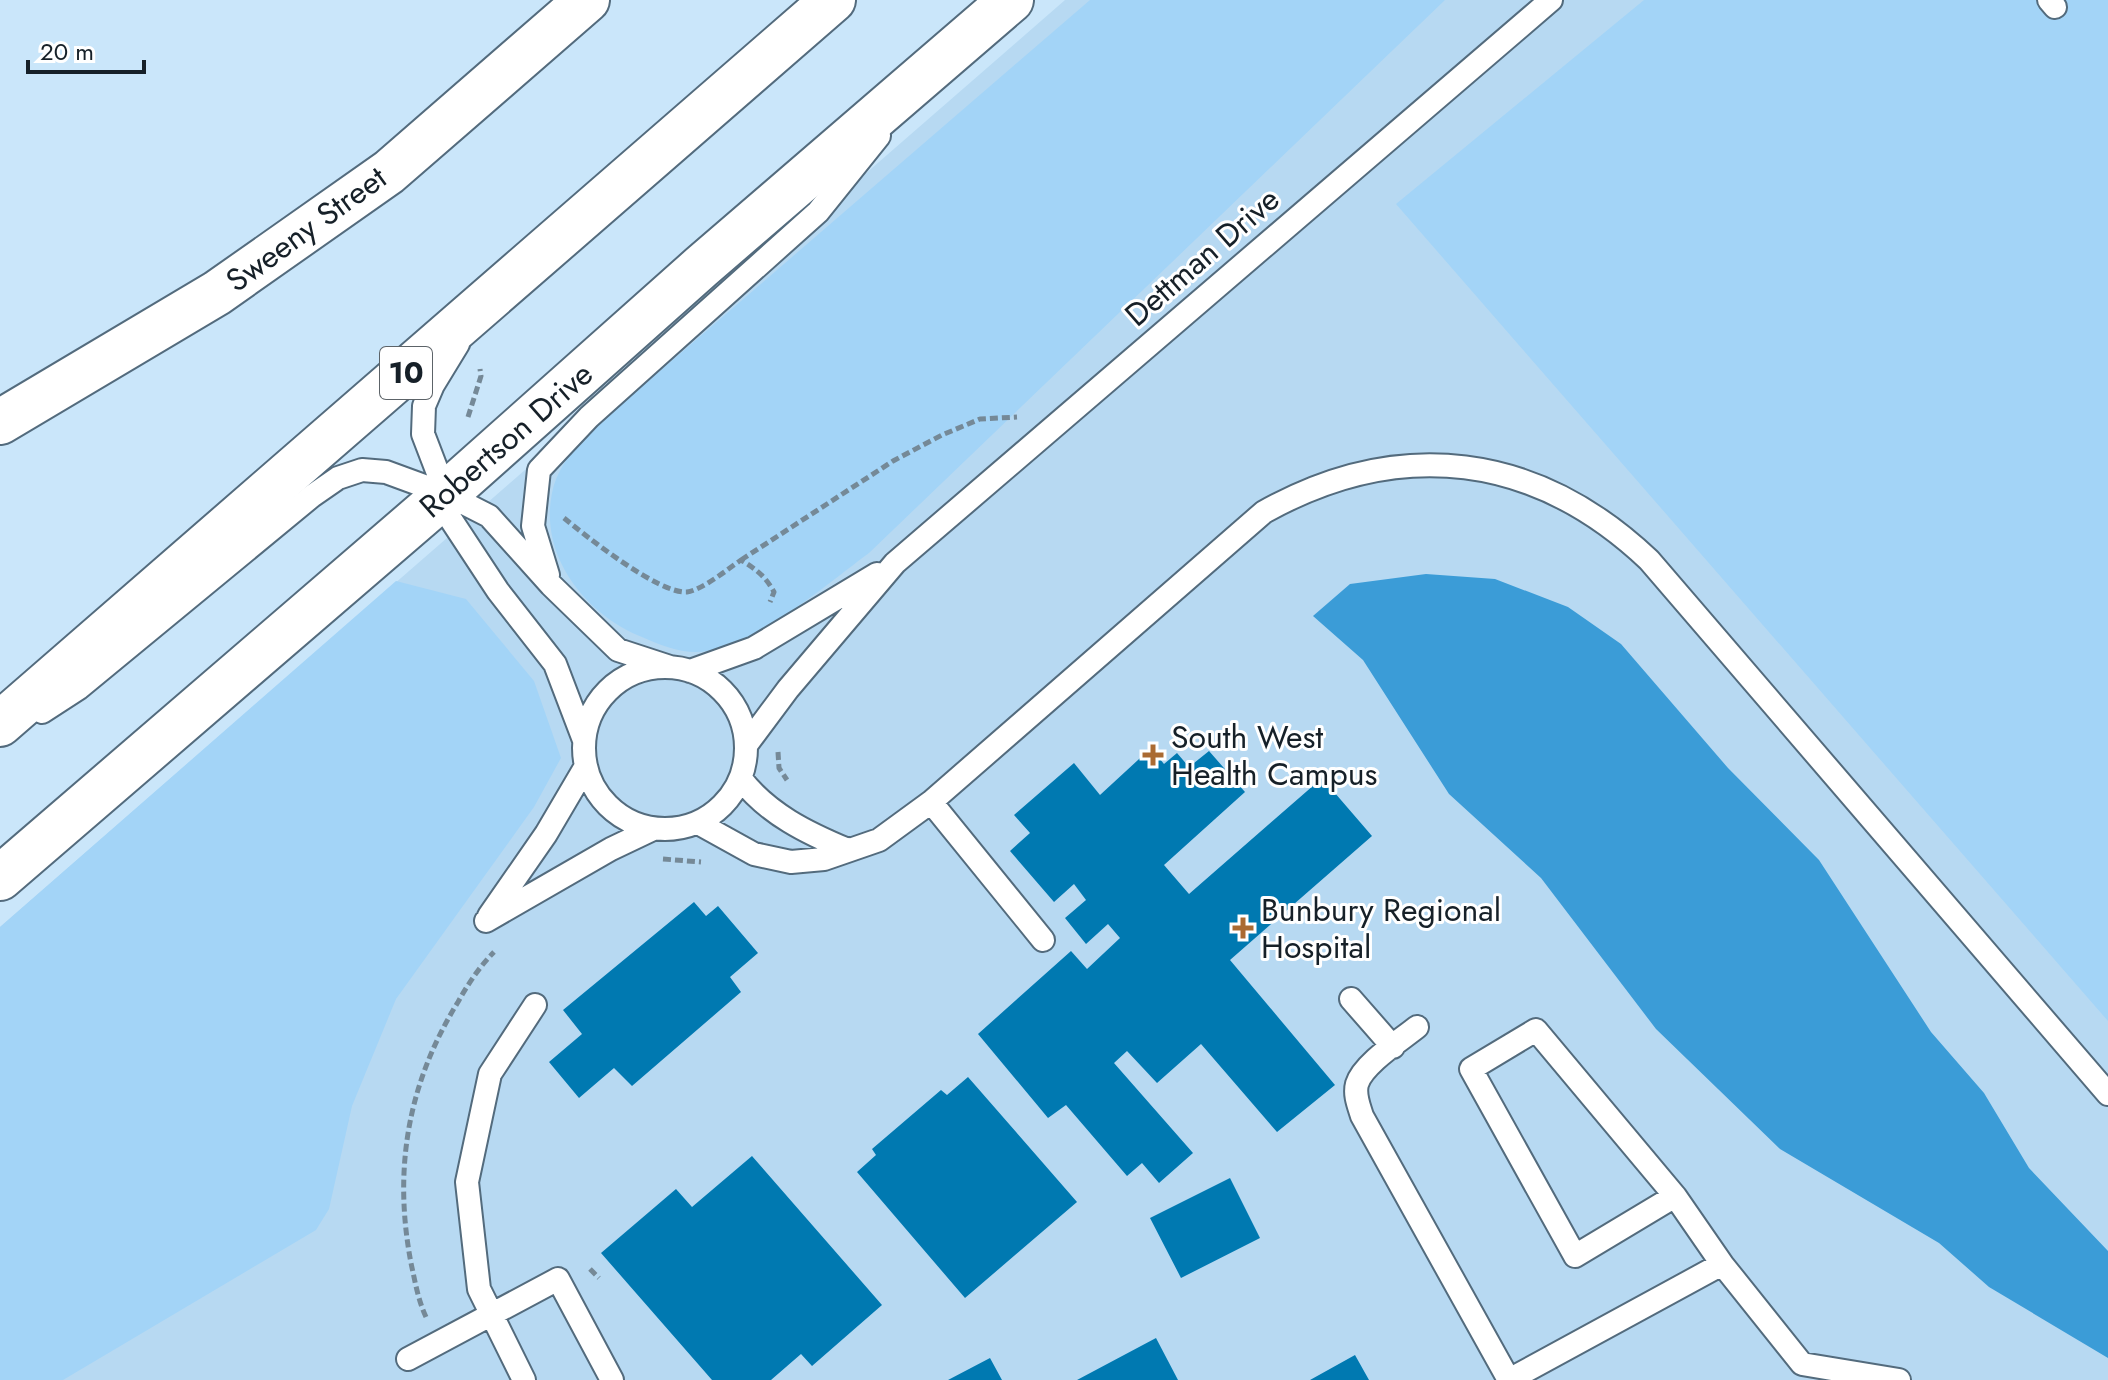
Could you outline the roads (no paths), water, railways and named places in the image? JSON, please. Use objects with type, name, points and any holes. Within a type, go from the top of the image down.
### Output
[{"type":"main road","name":"Sweeny Street","points":[[0,422],[217,293],[389,172],[587,0]]},
{"type":"main road","name":"10","points":[[0,724],[470,324],[833,0]]},
{"type":"main road","name":"Robertson Drive","points":[[0,878],[446,494],[1011,0]]},
{"type":"lane","name":"Dettman Drive","points":[[747,744],[895,563],[1551,0]]},
{"type":"lane","points":[[551,585],[533,526],[539,470],[589,417],[818,212],[936,63]]},
{"type":"lane","points":[[0,738],[79,688],[338,478],[362,470],[386,472],[446,494],[489,516],[551,585],[618,650],[712,681],[730,699],[742,720],[747,744],[741,779],[724,805],[698,823],[676,829],[653,829],[634,824],[603,801],[592,785],[586,766],[584,740],[555,664],[498,591],[446,512],[446,494],[423,434],[424,406],[433,385],[470,324]]},
{"type":"lane","points":[[698,823],[754,854],[791,862],[824,859],[879,840],[931,802],[1264,512],[1300,492],[1375,469],[1411,465],[1457,467],[1500,474],[1544,487],[1583,507],[1620,532],[1649,560],[2108,1094]]},
{"type":"lane","name":"Dettman Drive","points":[[680,669],[760,644],[895,563]]},
{"type":"lane","points":[[584,740],[591,716],[604,696],[623,679],[645,670],[680,669]]},
{"type":"lane","points":[[586,766],[546,834],[486,921],[611,849],[653,829]]},
{"type":"lane","points":[[741,779],[757,799],[778,814],[810,834],[848,850]]},
{"type":"lane","points":[[931,802],[1043,940]]},
{"type":"lane","points":[[1351,999],[1393,1047]]},
{"type":"lane","points":[[524,1380],[479,1289],[467,1182],[490,1074],[535,1005]]},
{"type":"lane","points":[[1417,1027],[1368,1067],[1357,1084],[1356,1100],[1362,1116],[1509,1380],[1722,1264]]},
{"type":"lane","points":[[1675,1196],[1575,1256],[1471,1069],[1536,1030],[1675,1196],[1722,1264],[1802,1364],[1899,1380]]},
{"type":"lane","points":[[408,1359],[558,1279],[612,1380]]},
{"type":"place","name":"South West Health Campus","points":[[1153,755]]},
{"type":"place","name":"Bunbury Regional Hospital","points":[[1243,928]]}]
